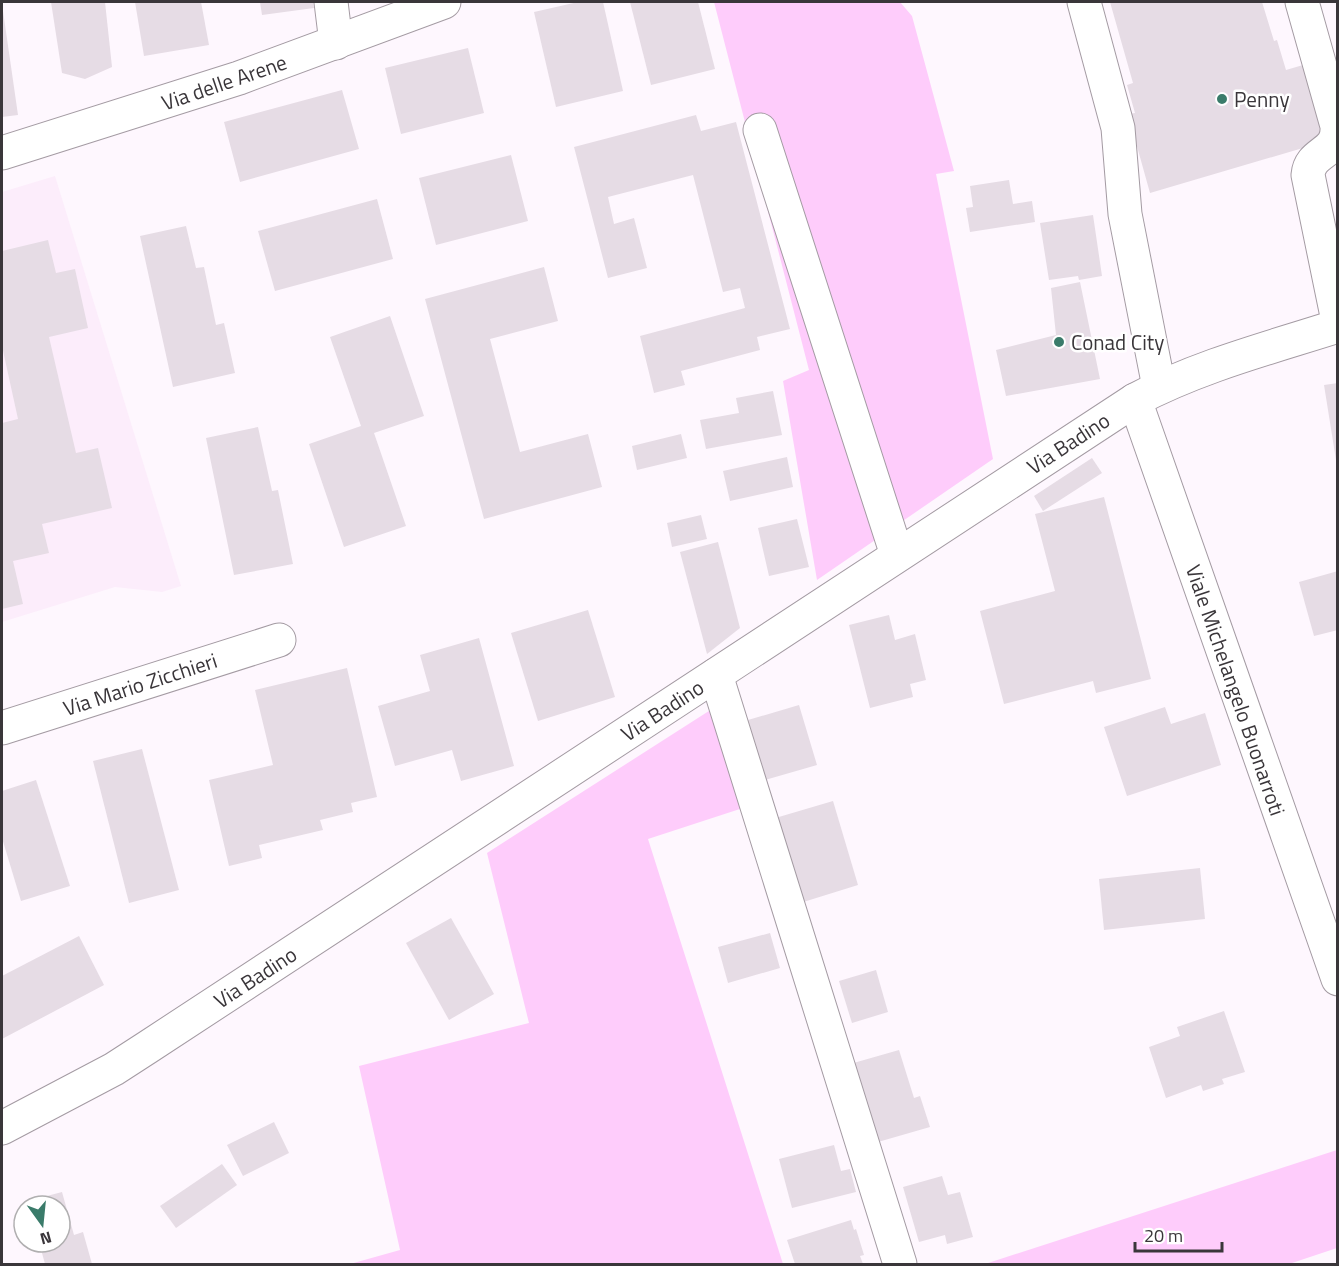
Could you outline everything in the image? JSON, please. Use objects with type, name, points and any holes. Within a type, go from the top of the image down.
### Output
[{"type":"street","points":[[331,2],[336,43]]},
{"type":"street","name":"Via delle Arene","points":[[2,153],[175,99],[336,43],[444,2]]},
{"type":"street","name":"Viale Michelangelo Buonarroti","points":[[1084,2],[1118,128],[1125,214],[1147,394],[1338,979]]},
{"type":"street","points":[[1302,2],[1337,126],[1337,134],[1332,147],[1312,161],[1308,168],[1308,175],[1338,321]]},
{"type":"street","points":[[760,130],[897,555]]},
{"type":"street","name":"Via Badino","points":[[2,1128],[140,1053],[897,555],[1147,394],[1211,366],[1338,326]]},
{"type":"street","name":"Via Mario Zicchieri","points":[[2,729],[279,640]]},
{"type":"street","points":[[716,675],[900,1264]]},
{"type":"shaded area","points":[[714,2],[900,2],[912,16],[954,171],[936,174],[993,459],[817,580],[783,381],[809,370]]},
{"type":"shaded area","points":[[55,176],[181,586],[162,592],[115,587],[2,622],[2,192]]},
{"type":"shaded area","points":[[712,709],[746,807],[648,839],[783,1264],[350,1264],[400,1250],[359,1066],[529,1023],[487,853]]},
{"type":"shaded area","points":[[1337,1150],[1337,1248],[1289,1264],[985,1264]]},
{"type":"building","points":[[51,2],[105,2],[112,67],[85,79],[62,73]]},
{"type":"building","points":[[135,2],[201,2],[209,45],[144,56]]},
{"type":"building","points":[[260,2],[313,2],[314,8],[262,15]]},
{"type":"building","points":[[578,2],[603,2],[623,91],[556,107],[534,12]]},
{"type":"building","points":[[630,2],[698,2],[715,69],[651,85]]},
{"type":"building","name":"Penny","points":[[1110,2],[1262,2],[1286,70],[1303,65],[1325,143],[1150,193],[1128,114],[1135,113],[1127,85],[1133,83]]},
{"type":"building","points":[[2,4],[18,115],[2,117]]},
{"type":"building","points":[[468,48],[484,113],[401,134],[385,68]]},
{"type":"building","points":[[342,90],[359,149],[240,182],[224,122]]},
{"type":"building","points":[[696,115],[701,131],[736,122],[790,329],[757,337],[760,350],[681,371],[685,385],[654,393],[640,336],[745,308],[740,288],[723,292],[693,175],[608,197],[614,224],[634,218],[647,268],[608,278],[574,147]]},
{"type":"building","points":[[511,155],[528,221],[436,245],[419,178]]},
{"type":"building","points":[[1009,180],[1013,204],[1032,201],[1035,222],[970,232],[966,208],[973,207],[970,186]]},
{"type":"building","points":[[377,199],[393,259],[275,291],[258,231]]},
{"type":"building","points":[[1093,215],[1102,276],[1079,280],[1078,276],[1049,280],[1040,223]]},
{"type":"building","points":[[186,226],[196,268],[204,267],[216,325],[224,323],[235,373],[173,387],[140,236]]},
{"type":"building","points":[[48,240],[56,273],[75,269],[88,328],[49,337],[76,453],[98,448],[112,508],[42,524],[49,553],[13,561],[23,604],[2,609],[2,423],[18,419],[2,346],[2,251]]},
{"type":"building","points":[[544,267],[558,321],[490,339],[520,452],[588,434],[602,487],[484,519],[425,299]]},
{"type":"building","name":"Conad City","points":[[1080,282],[1100,379],[1006,396],[996,350],[1056,335],[1051,288]]},
{"type":"building","points":[[390,316],[424,416],[374,433],[406,526],[344,547],[309,444],[361,426],[330,337]]},
{"type":"building","points":[[1338,383],[1338,460],[1336,460],[1324,385]]},
{"type":"building","points":[[773,391],[782,435],[706,449],[700,420],[739,413],[736,398]]},
{"type":"building","points":[[258,427],[272,491],[278,490],[293,564],[234,575],[206,438]]},
{"type":"building","points":[[681,434],[687,458],[637,470],[632,446]]},
{"type":"building","points":[[787,457],[793,487],[730,501],[723,471]]},
{"type":"building","points":[[1092,458],[1102,473],[1043,511],[1034,496]]},
{"type":"building","points":[[1104,497],[1151,679],[1096,693],[1093,681],[1004,704],[980,611],[1055,591],[1035,514]]},
{"type":"building","points":[[701,515],[707,539],[672,547],[667,523]]},
{"type":"building","points":[[797,519],[809,567],[769,576],[758,528]]},
{"type":"building","points":[[718,542],[740,628],[707,654],[680,552]]},
{"type":"building","points":[[1338,571],[1338,630],[1314,636],[1299,582]]},
{"type":"building","points":[[588,610],[615,697],[538,721],[511,633]]},
{"type":"building","points":[[889,615],[895,640],[915,634],[926,680],[910,684],[913,697],[870,708],[849,625]]},
{"type":"building","points":[[479,638],[514,766],[461,781],[452,750],[395,766],[378,706],[430,691],[420,655]]},
{"type":"building","points":[[347,668],[377,797],[351,803],[353,812],[320,820],[323,830],[259,845],[262,858],[229,866],[209,780],[273,765],[255,690]]},
{"type":"building","points":[[799,705],[817,765],[765,780],[748,720]]},
{"type":"building","points":[[1165,707],[1171,724],[1205,713],[1221,765],[1127,796],[1104,727]]},
{"type":"building","points":[[142,749],[179,890],[129,903],[93,761]]},
{"type":"building","points":[[36,780],[70,886],[21,901],[2,838],[2,791]]},
{"type":"building","points":[[833,801],[858,885],[797,904],[772,819]]},
{"type":"building","points":[[1200,868],[1205,919],[1104,930],[1099,879]]},
{"type":"building","points":[[451,918],[494,994],[449,1020],[406,943]]},
{"type":"building","points":[[770,933],[780,968],[728,983],[718,947]]},
{"type":"building","points":[[79,936],[104,985],[2,1039],[2,976]]},
{"type":"building","points":[[876,970],[888,1012],[852,1023],[839,981]]},
{"type":"building","points":[[1224,1011],[1245,1072],[1222,1079],[1224,1084],[1203,1091],[1201,1085],[1166,1098],[1149,1047],[1180,1036],[1177,1027]]},
{"type":"building","points":[[899,1050],[914,1098],[920,1096],[930,1127],[878,1142],[850,1064]]},
{"type":"building","points":[[274,1122],[289,1153],[243,1176],[227,1145]]},
{"type":"building","points":[[834,1145],[841,1171],[850,1169],[856,1192],[792,1208],[779,1159]]},
{"type":"building","points":[[222,1164],[237,1185],[176,1228],[160,1206]]},
{"type":"building","points":[[942,1176],[948,1195],[960,1192],[973,1237],[947,1244],[945,1235],[919,1242],[903,1187]]},
{"type":"building","points":[[851,1220],[864,1255],[860,1256],[863,1264],[795,1264],[787,1240]]},
{"type":"building","points":[[72,1228],[74,1235],[83,1232],[92,1264],[45,1264],[42,1254],[72,1254]]},
{"type":"place","name":"Penny","points":[[1222,99]]},
{"type":"place","name":"Conad City","points":[[1059,342]]}]
